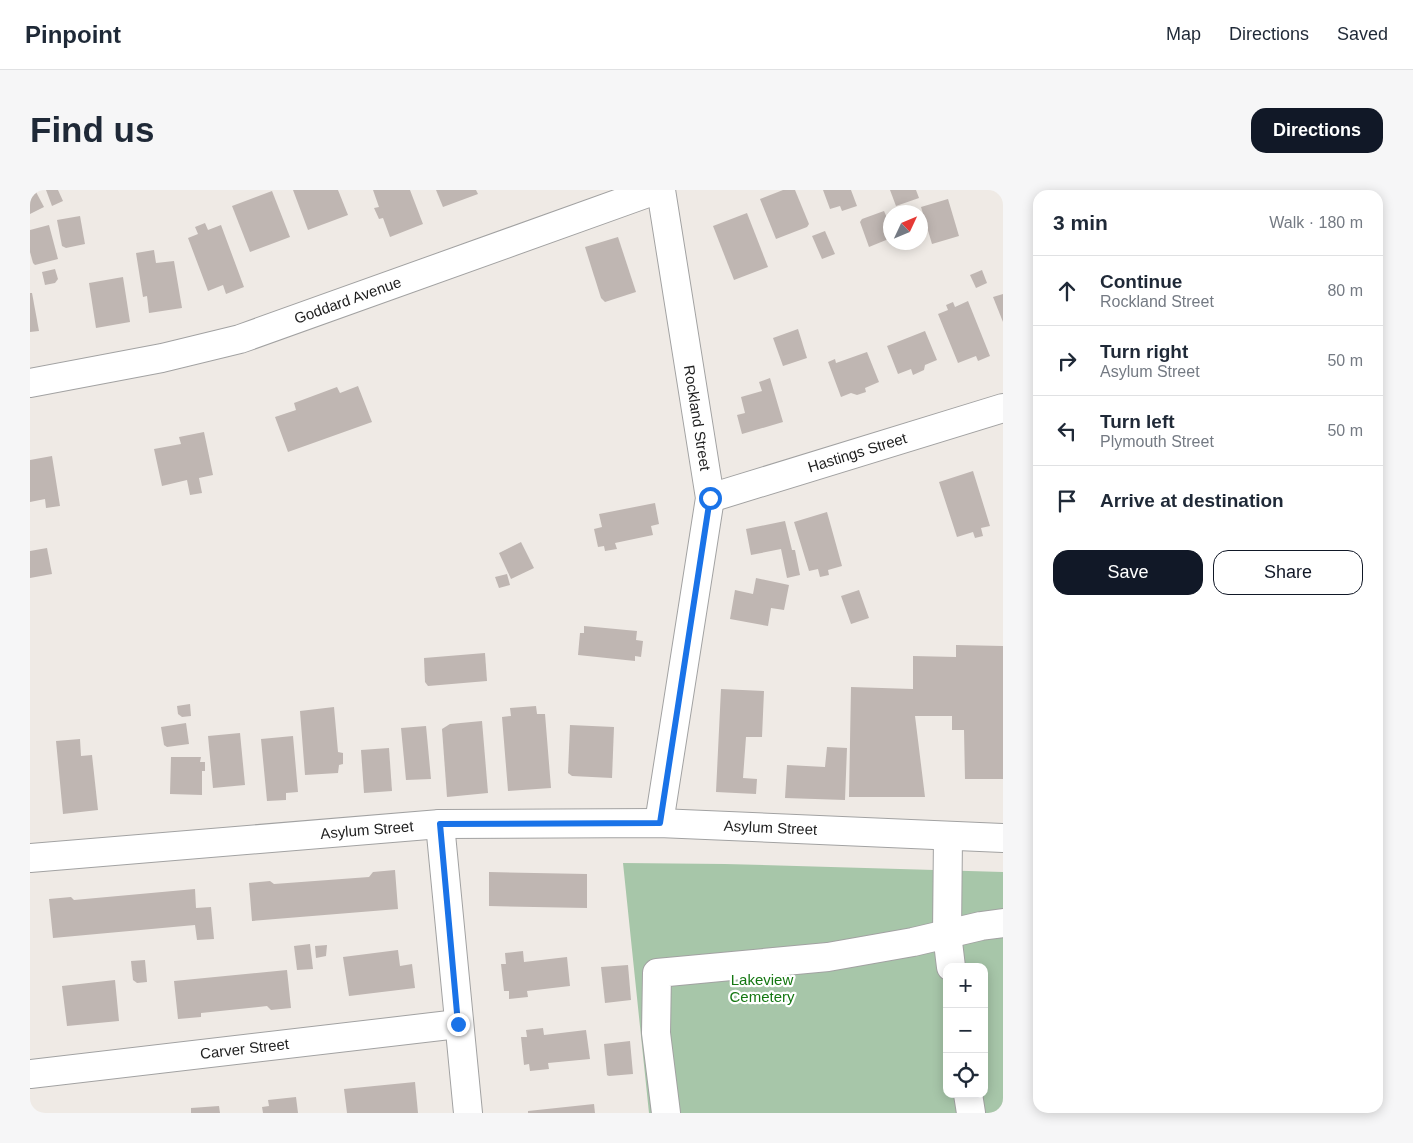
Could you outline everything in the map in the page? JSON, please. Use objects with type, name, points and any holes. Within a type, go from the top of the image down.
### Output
[{"type":"street","name":"Goddard Avenue","points":[[30,383],[162,358],[240,339],[656,190]]},
{"type":"street","name":"Rockland Street","points":[[660,823],[710,498],[661,190]]},
{"type":"street","name":"Hastings Street","points":[[710,498],[1003,408]]},
{"type":"street","name":"Asylum Street","points":[[30,858],[440,824],[660,823],[1003,838]]},
{"type":"street","points":[[440,824],[468,1113]]},
{"type":"street","points":[[948,836],[947,934],[951,963]]},
{"type":"street","points":[[666,1113],[656,1033],[658,973],[828,957],[1003,923]]},
{"type":"street","name":"Carver Street","points":[[30,1074],[458,1024]]},
{"type":"street","points":[[969,1098],[971,1113]]},
{"type":"green space","name":"Lakeview Cemetery","points":[[623,863],[1003,872],[1003,1113],[649,1113]]},
{"type":"building","points":[[30,190],[35,190],[44,207],[30,214]]},
{"type":"building","points":[[46,190],[58,190],[63,201],[52,206]]},
{"type":"building","points":[[293,190],[338,190],[348,215],[308,230]]},
{"type":"building","points":[[373,190],[410,190],[423,224],[390,237],[383,218],[379,219],[374,208],[379,207]]},
{"type":"building","points":[[436,190],[476,190],[478,194],[443,207]]},
{"type":"building","points":[[783,190],[795,190],[809,224],[807,227],[776,239],[760,199]]},
{"type":"building","points":[[823,190],[851,190],[857,206],[842,211],[840,206],[830,209]]},
{"type":"building","points":[[890,190],[916,190],[919,198],[896,205]]},
{"type":"building","points":[[272,191],[290,237],[250,252],[232,206]]},
{"type":"building","points":[[948,199],[959,236],[932,244],[928,231],[928,205]]},
{"type":"building","points":[[883,211],[883,241],[869,247],[860,222],[862,219]]},
{"type":"building","points":[[747,213],[768,267],[734,280],[713,226]]},
{"type":"building","points":[[80,216],[85,244],[66,248],[62,246],[57,220]]},
{"type":"building","points":[[205,223],[208,230],[221,225],[244,287],[226,294],[223,285],[208,291],[188,238],[198,234],[195,227]]},
{"type":"building","points":[[49,225],[58,259],[35,265],[30,252],[30,230]]},
{"type":"building","points":[[825,231],[835,254],[822,259],[812,236]]},
{"type":"building","points":[[618,237],[636,292],[605,302],[601,298],[585,247]]},
{"type":"building","points":[[154,250],[156,263],[174,261],[182,308],[149,313],[147,296],[143,297],[136,253]]},
{"type":"building","points":[[55,269],[58,279],[55,283],[45,285],[42,272]]},
{"type":"building","points":[[982,270],[987,283],[976,288],[970,275]]},
{"type":"building","points":[[123,277],[130,322],[96,328],[89,283]]},
{"type":"building","points":[[30,293],[32,293],[39,331],[30,332]]},
{"type":"building","points":[[1003,294],[1003,322],[993,297]]},
{"type":"building","points":[[968,301],[990,356],[978,361],[976,356],[958,363],[938,314],[948,310],[946,305],[953,302],[955,307]]},
{"type":"building","points":[[798,329],[807,358],[783,366],[773,338]]},
{"type":"building","points":[[925,331],[937,360],[925,365],[924,370],[913,375],[911,369],[898,374],[887,346]]},
{"type":"building","points":[[867,352],[879,382],[865,388],[866,392],[857,395],[851,393],[841,397],[828,362],[835,359],[836,363]]},
{"type":"building","points":[[770,378],[783,422],[742,434],[737,415],[745,413],[741,397],[762,391],[759,382]]},
{"type":"building","points":[[358,386],[372,422],[288,452],[275,417],[296,410],[294,403],[337,387],[340,393]]},
{"type":"building","points":[[204,432],[213,475],[199,478],[202,493],[190,495],[187,480],[162,486],[154,449],[181,444],[179,437]]},
{"type":"building","points":[[52,456],[60,506],[46,508],[45,499],[30,502],[30,460]]},
{"type":"building","points":[[973,471],[990,526],[981,528],[983,536],[975,538],[973,532],[957,537],[939,482]]},
{"type":"building","points":[[655,503],[659,524],[651,526],[653,535],[615,543],[617,549],[605,551],[604,546],[598,547],[594,529],[602,527],[599,514]]},
{"type":"building","points":[[827,512],[842,566],[828,570],[829,575],[820,577],[818,569],[809,571],[794,522]]},
{"type":"building","points":[[785,521],[792,550],[795,550],[800,575],[787,578],[781,549],[751,555],[746,529]]},
{"type":"building","points":[[521,542],[534,568],[511,579],[499,553]]},
{"type":"building","points":[[47,548],[52,574],[30,578],[30,551]]},
{"type":"building","points":[[507,574],[510,585],[499,588],[495,577]]},
{"type":"building","points":[[756,578],[789,585],[784,610],[771,608],[768,626],[730,619],[735,590],[753,594]]},
{"type":"building","points":[[859,590],[869,618],[851,624],[841,596]]},
{"type":"building","points":[[584,626],[637,631],[636,640],[643,641],[641,657],[635,656],[635,661],[578,655],[580,633],[584,633]]},
{"type":"building","points":[[956,645],[1003,646],[1003,779],[965,779],[964,730],[952,730],[952,716],[915,716],[925,797],[849,797],[851,687],[913,689],[913,656],[956,657]]},
{"type":"building","points":[[485,653],[487,681],[428,686],[425,682],[424,658]]},
{"type":"building","points":[[721,689],[764,691],[762,737],[746,737],[743,778],[757,779],[756,794],[716,792]]},
{"type":"building","points":[[190,704],[191,716],[182,717],[178,714],[177,706]]},
{"type":"building","points":[[536,706],[537,714],[545,714],[551,788],[508,791],[502,717],[511,716],[510,708]]},
{"type":"building","points":[[334,707],[338,752],[343,753],[343,764],[339,765],[338,773],[305,775],[300,711]]},
{"type":"building","points":[[482,721],[488,793],[447,797],[442,729],[450,724]]},
{"type":"building","points":[[186,723],[189,744],[167,747],[164,745],[161,727]]},
{"type":"building","points":[[570,725],[614,727],[612,778],[572,776],[568,773]]},
{"type":"building","points":[[426,726],[431,779],[406,780],[401,728]]},
{"type":"building","points":[[240,733],[245,785],[213,788],[208,736]]},
{"type":"building","points":[[293,736],[298,792],[286,793],[286,800],[267,801],[261,739]]},
{"type":"building","points":[[80,739],[81,756],[92,755],[98,810],[63,814],[56,741]]},
{"type":"building","points":[[827,747],[847,748],[845,800],[785,798],[787,765],[825,767]]},
{"type":"building","points":[[389,748],[392,791],[364,793],[361,750]]},
{"type":"building","points":[[171,757],[201,757],[200,762],[205,762],[205,771],[202,771],[202,795],[170,794]]},
{"type":"building","points":[[395,870],[398,909],[252,921],[249,883],[270,881],[274,884],[369,877],[373,872]]},
{"type":"building","points":[[489,872],[587,874],[587,908],[489,906]]},
{"type":"building","points":[[195,889],[196,908],[211,907],[214,939],[197,940],[195,925],[53,938],[49,899],[71,897],[74,900]]},
{"type":"building","points":[[310,944],[313,969],[297,970],[294,946]]},
{"type":"building","points":[[327,945],[326,956],[316,958],[315,946]]},
{"type":"building","points":[[398,950],[400,966],[412,964],[415,988],[349,996],[343,957]]},
{"type":"building","points":[[523,951],[524,962],[567,957],[570,986],[527,991],[528,997],[509,999],[509,991],[504,991],[501,964],[506,964],[505,953]]},
{"type":"building","points":[[145,960],[147,982],[137,983],[133,980],[131,961]]},
{"type":"building","points":[[628,965],[631,1000],[605,1003],[601,967]]},
{"type":"building","points":[[287,970],[291,1008],[271,1010],[267,1006],[201,1013],[201,1017],[178,1019],[174,981]]},
{"type":"building","points":[[115,980],[119,1021],[67,1026],[62,986]]},
{"type":"building","points":[[543,1028],[544,1035],[586,1030],[590,1059],[548,1063],[549,1069],[530,1071],[529,1064],[524,1065],[521,1037],[527,1037],[526,1030]]},
{"type":"building","points":[[630,1041],[633,1074],[607,1075],[604,1044]]},
{"type":"building","points":[[415,1082],[418,1113],[347,1113],[344,1089]]},
{"type":"building","points":[[296,1097],[298,1113],[263,1113],[262,1107],[269,1106],[268,1100]]},
{"type":"building","points":[[594,1104],[595,1113],[528,1113],[528,1111]]},
{"type":"building","points":[[219,1106],[220,1113],[191,1113],[191,1108]]},
{"type":"route","points":[[458,1024],[440,824],[660,823],[710,498]]}]
